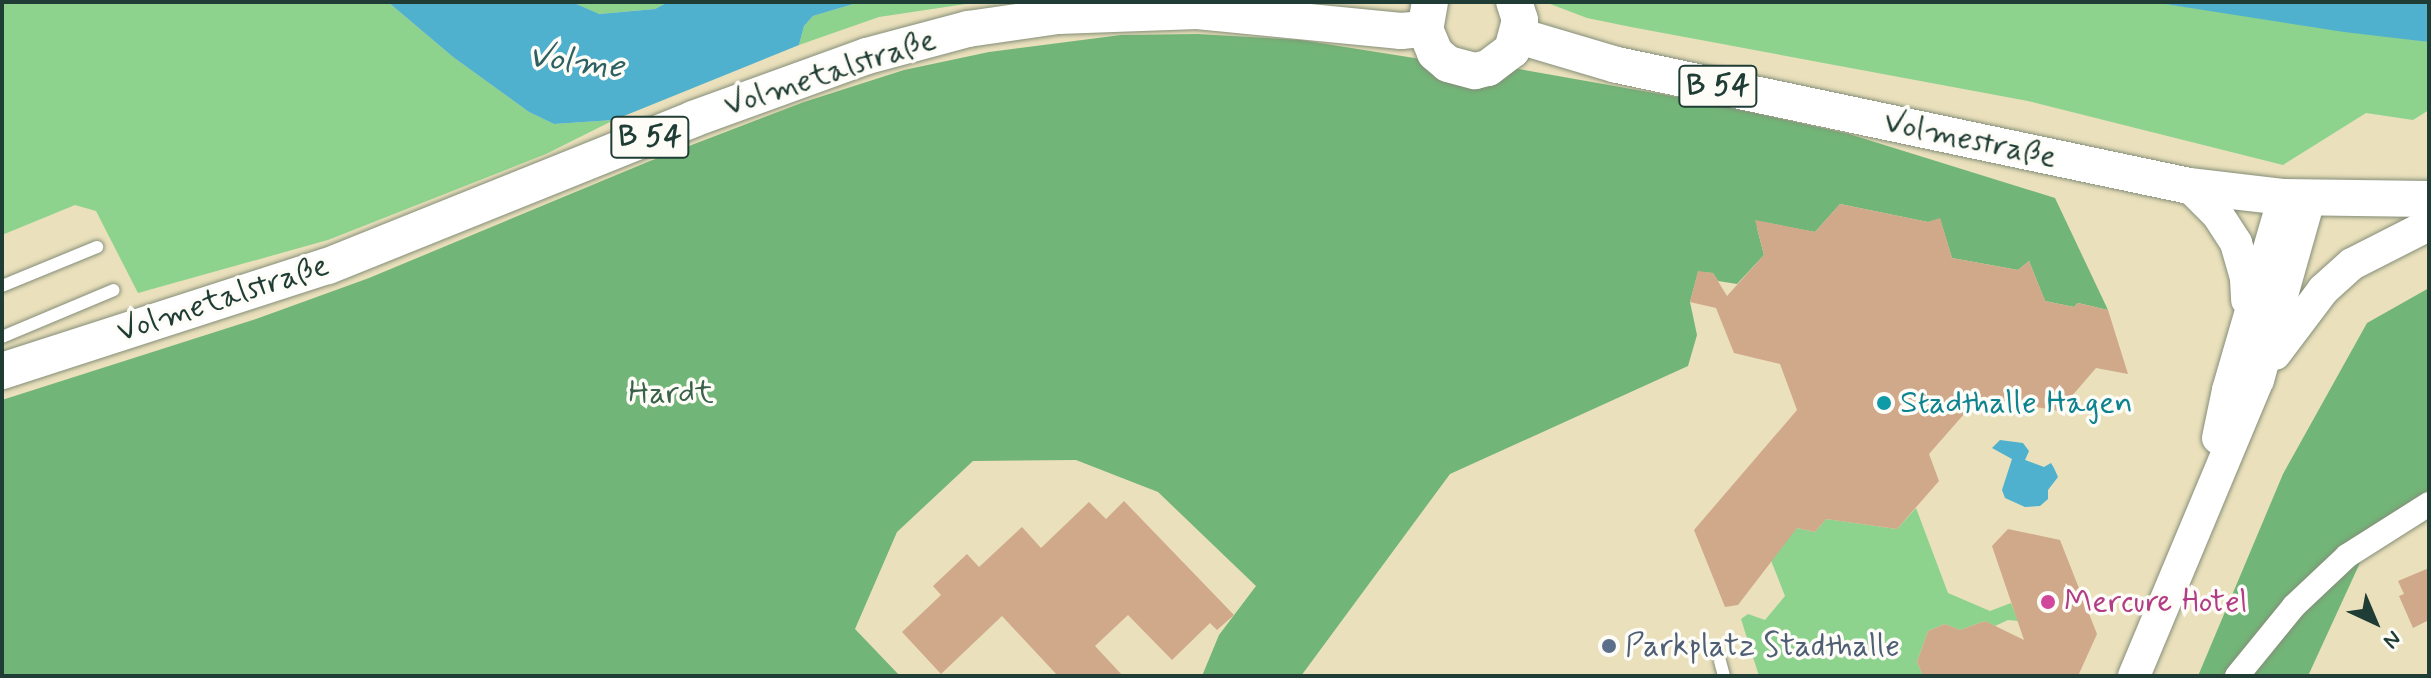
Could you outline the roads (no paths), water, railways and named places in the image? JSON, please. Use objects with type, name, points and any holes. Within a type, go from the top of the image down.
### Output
[{"type":"main road","name":"Volmetalstraße","points":[[2,371],[25,349],[328,266],[693,119],[867,56],[968,29],[1058,16],[1197,11],[1284,17],[1401,31],[1428,15]]},
{"type":"main road","name":"B 54","points":[[1428,15],[1435,53],[1463,70],[1488,68],[1503,60],[1516,19]]},
{"type":"main road","name":"Volmestraße","points":[[1516,19],[1617,65],[2189,186],[2297,196],[2429,199]]},
{"type":"main road","points":[[2189,186],[2218,215],[2236,243],[2246,279],[2248,318]]},
{"type":"main road","points":[[2204,508],[2228,390],[2248,318],[2297,196]]},
{"type":"main road","points":[[2134,676],[2258,380],[2297,196]]},
{"type":"main road","points":[[2258,380],[2323,290],[2368,254],[2429,225]]},
{"type":"street","points":[[2237,676],[2294,606],[2347,556],[2429,504]]},
{"type":"lane","points":[[2,286],[97,247]]},
{"type":"lane","points":[[2,334],[114,290]]},
{"type":"lane","points":[[2,334],[25,349]]},
{"type":"lane","points":[[1720,661],[1724,676]]},
{"type":"water","name":"Volme","points":[[388,2],[572,2],[599,14],[655,9],[668,2],[860,2],[813,16],[804,26],[799,45],[614,120],[554,124],[529,112],[453,57]]},
{"type":"water","points":[[2152,2],[2429,2],[2429,42],[2344,32]]},
{"type":"water","points":[[2000,440],[2023,443],[2029,451],[2025,460],[2044,467],[2051,463],[2058,477],[2048,490],[2048,499],[2040,506],[2025,507],[2005,498],[2002,490],[2012,459],[1992,448]]},
{"type":"place","name":"Stadthalle Hagen","points":[[1884,403]]},
{"type":"place","name":"Mercure Hotel","points":[[2048,602]]},
{"type":"place","name":"Parkplatz Stadthalle","points":[[1609,646]]},
{"type":"park label","name":"Hardt","points":[[671,393]]}]
